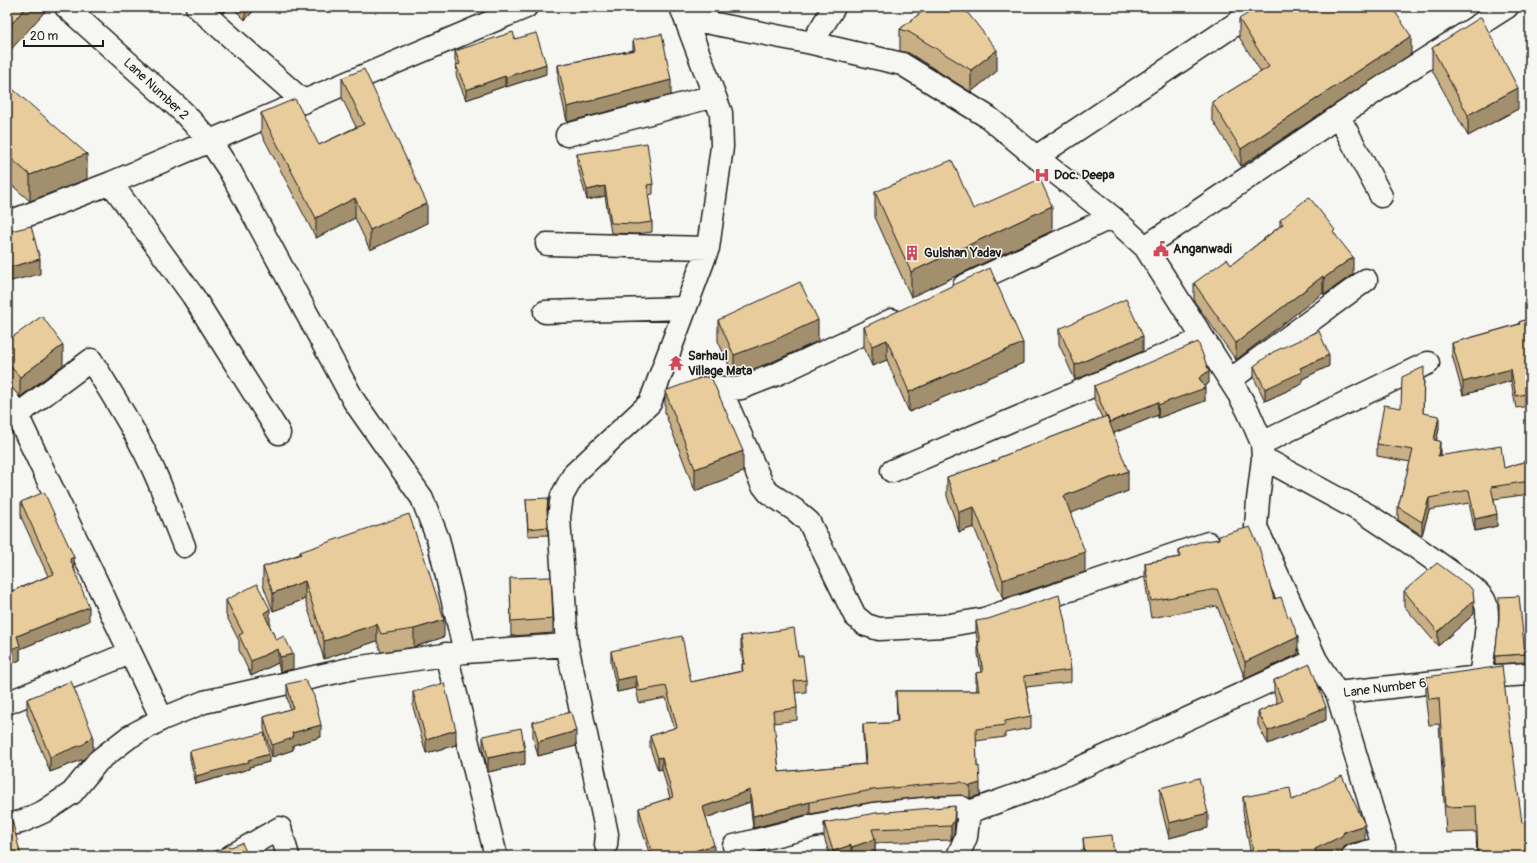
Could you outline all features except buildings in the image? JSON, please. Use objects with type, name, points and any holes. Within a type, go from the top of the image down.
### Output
[{"type":"street","name":"Lane Number 2","points":[[66,7],[182,111],[210,141],[230,171],[354,401],[422,498],[438,540],[456,653],[496,856]]},
{"type":"street","points":[[197,7],[304,102]]},
{"type":"street","points":[[7,223],[111,183],[526,7]]},
{"type":"street","points":[[812,43],[834,7]]},
{"type":"street","points":[[1036,157],[1261,7]]},
{"type":"street","points":[[1145,247],[1507,7]]},
{"type":"street","points":[[683,12],[902,64],[988,117],[1112,217],[1145,247],[1230,380],[1248,411],[1263,451],[1258,500],[1241,532],[984,619],[944,626],[879,629],[866,625],[855,616],[809,522],[795,510],[769,493],[762,484],[720,388]]},
{"type":"street","points":[[650,403],[708,248],[722,147],[721,114],[683,12]]},
{"type":"street","points":[[567,135],[714,96]]},
{"type":"street","points":[[1339,117],[1381,196]]},
{"type":"street","points":[[111,183],[193,296],[279,433]]},
{"type":"street","points":[[948,294],[1112,217]]},
{"type":"street","points":[[547,244],[708,248]]},
{"type":"street","points":[[1230,380],[1366,280]]},
{"type":"street","points":[[545,312],[685,308]]},
{"type":"street","points":[[606,845],[607,834],[567,644],[559,517],[562,496],[574,474],[650,403],[701,386],[741,388],[777,374],[912,310]]},
{"type":"street","points":[[892,471],[1203,339]]},
{"type":"street","points":[[162,719],[12,407],[91,360],[116,400],[157,479],[184,546]]},
{"type":"street","points":[[1263,451],[1428,363]]},
{"type":"street","points":[[1263,451],[1368,515],[1417,547],[1473,588],[1481,596],[1486,603],[1487,615],[1480,677]]},
{"type":"street","points":[[1241,532],[1337,693]]},
{"type":"street","points":[[7,825],[21,822],[46,811],[72,793],[98,761],[129,737],[162,719],[204,702],[354,668],[456,653],[567,644]]},
{"type":"street","points":[[7,703],[130,652]]},
{"type":"street","points":[[969,812],[1036,788],[1316,660]]},
{"type":"street","name":"Lane Number 6","points":[[1385,852],[1337,693],[1480,677],[1530,674]]},
{"type":"street","points":[[734,846],[813,826],[873,814],[961,807],[969,812]]},
{"type":"street","points":[[958,856],[966,837],[969,812]]},
{"type":"street","points":[[231,856],[280,828],[288,856]]},
{"type":"street","points":[[1353,856],[1385,852]]},
{"type":"place","name":"Doc. Deepa","points":[[1042,175]]},
{"type":"place","name":"Anganwadi","points":[[1161,249]]},
{"type":"place","name":"Gulshan Yadav","points":[[912,253]]},
{"type":"place","name":"Sarhaul Village Mata","points":[[676,363]]}]
